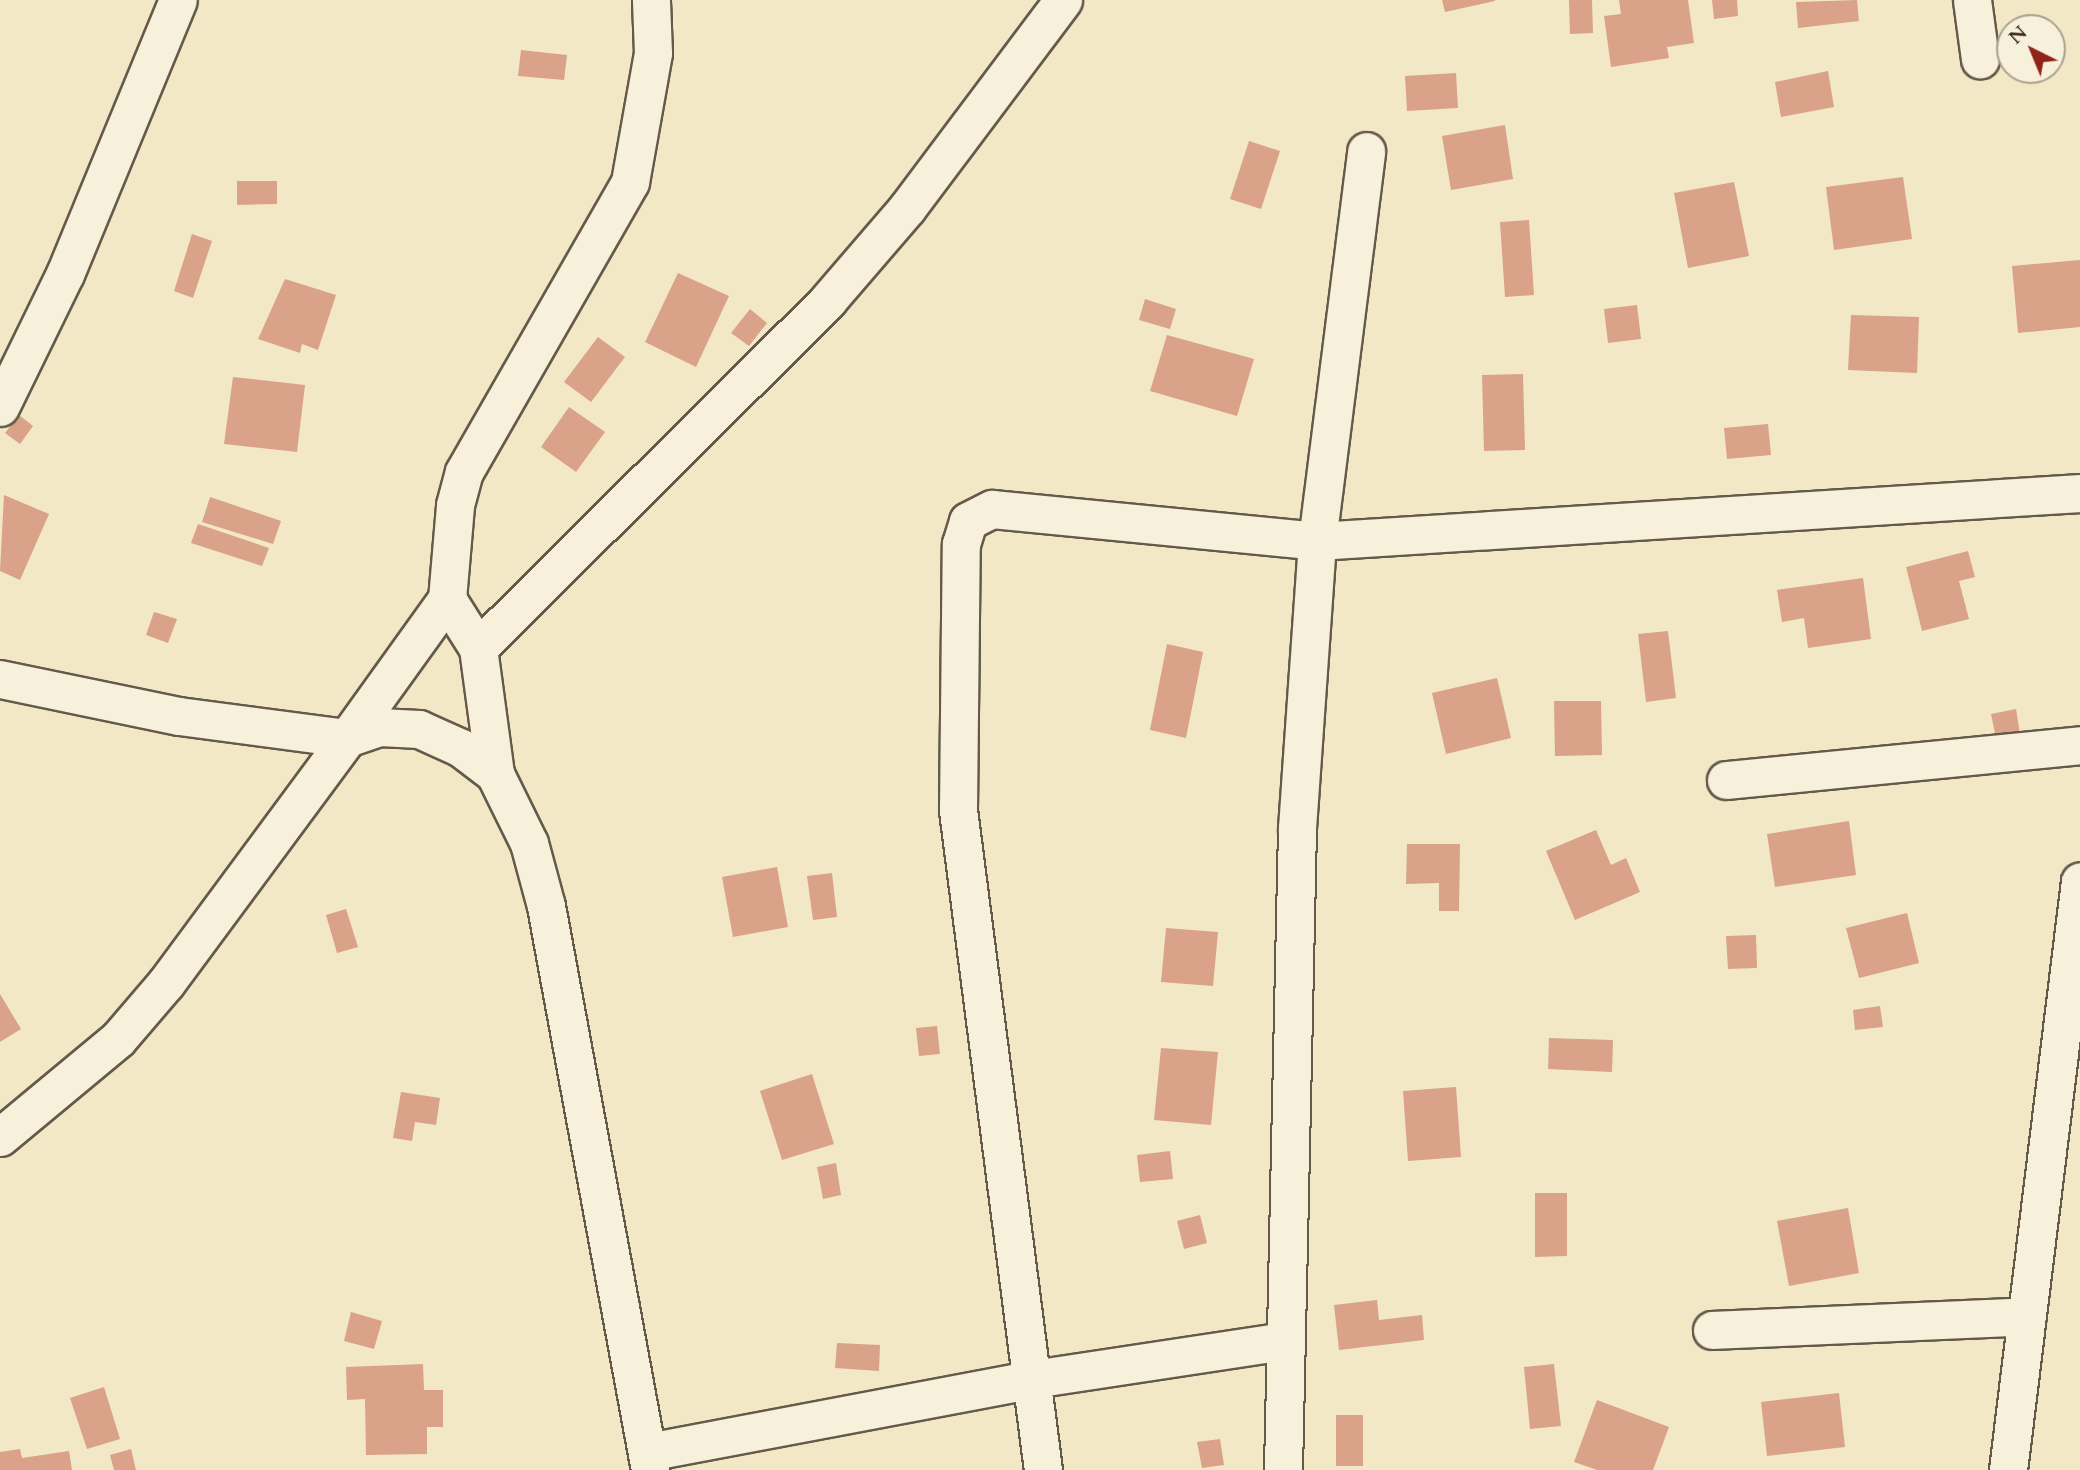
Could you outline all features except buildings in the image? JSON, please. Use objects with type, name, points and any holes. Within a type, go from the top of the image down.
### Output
[{"type":"street","points":[[0,407],[65,274],[178,0]]},
{"type":"street","points":[[0,1137],[118,1039],[166,983],[447,599],[455,505],[464,472],[630,182],[653,53],[651,0]]},
{"type":"street","points":[[478,648],[836,290],[907,208],[1063,0]]},
{"type":"street","points":[[1972,0],[1980,59]]},
{"type":"street","points":[[1283,1470],[1297,828],[1317,541],[1366,151]]},
{"type":"street","points":[[1043,1470],[958,810],[961,544],[968,521],[992,509],[1317,541],[2080,493]]},
{"type":"street","points":[[447,599],[478,648],[495,774],[529,843],[546,906],[649,1461],[1033,1379],[1284,1341]]},
{"type":"street","points":[[0,679],[180,716],[347,738],[379,727],[419,729],[461,748],[495,774]]},
{"type":"street","points":[[1726,780],[2080,745]]},
{"type":"street","points":[[2008,1470],[2080,881]]},
{"type":"street","points":[[1712,1330],[2027,1316]]}]
